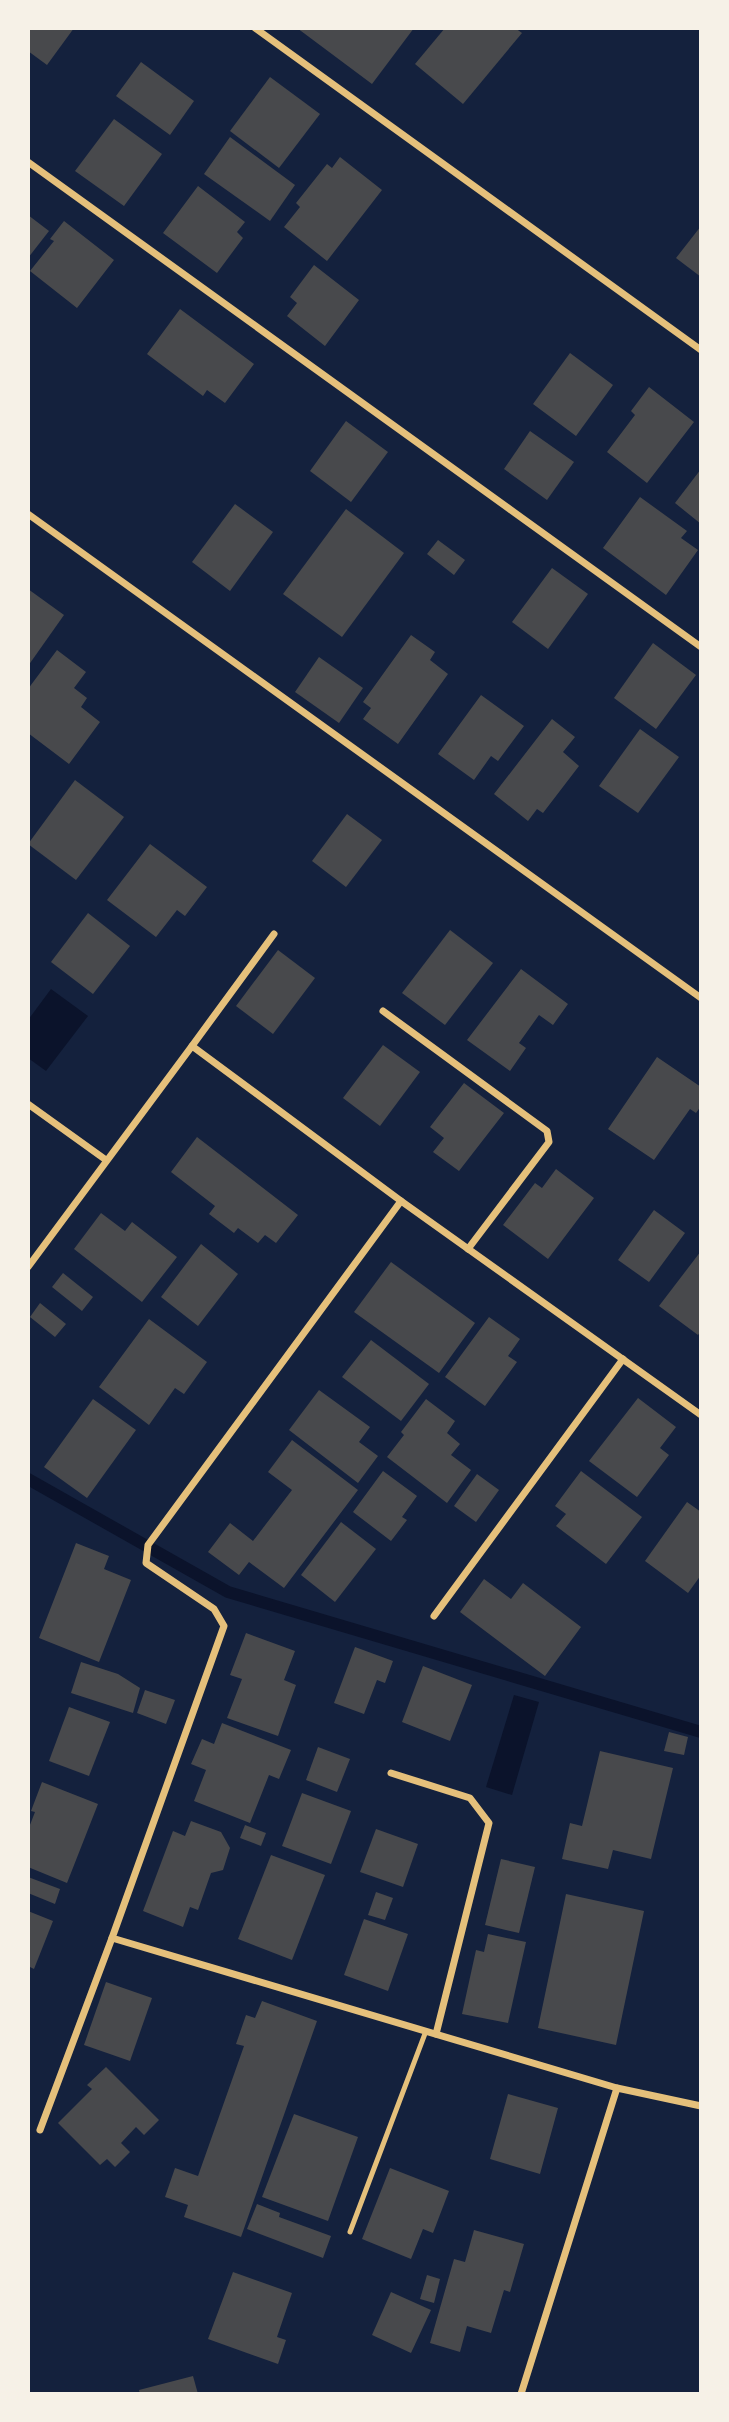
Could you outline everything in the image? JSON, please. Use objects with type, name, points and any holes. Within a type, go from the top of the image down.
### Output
[{"type":"street","points":[[255,28],[701,350]]},
{"type":"street","points":[[28,162],[701,647]]},
{"type":"street","points":[[28,514],[701,998]]},
{"type":"street","points":[[28,1268],[274,934]]},
{"type":"street","points":[[383,1011],[547,1131],[549,1142],[468,1249]]},
{"type":"street","points":[[192,1046],[401,1201],[701,1415]]},
{"type":"street","points":[[28,1104],[106,1160]]},
{"type":"street","points":[[40,2130],[224,1626],[214,1609],[146,1563],[148,1545],[401,1201]]},
{"type":"street","points":[[434,1616],[623,1359]]},
{"type":"street","points":[[391,1773],[470,1798],[489,1823],[436,2034]]},
{"type":"street","points":[[112,1938],[617,2088],[701,2106]]},
{"type":"street","points":[[521,2394],[617,2088]]},
{"type":"lane","points":[[350,2232],[426,2031]]},
{"type":"water","points":[[51,989],[88,1016],[46,1071],[28,1058],[28,1020]]},
{"type":"water","points":[[514,1695],[539,1702],[512,1795],[486,1787]]},
{"type":"building","points":[[28,28],[74,28],[47,65],[28,51]]},
{"type":"building","points":[[297,28],[414,28],[372,84]]},
{"type":"building","points":[[445,28],[515,28],[522,33],[463,104],[415,64]]},
{"type":"building","points":[[141,62],[194,101],[170,135],[116,96]]},
{"type":"building","points":[[270,77],[320,114],[279,168],[230,131]]},
{"type":"building","points":[[114,119],[162,154],[124,206],[75,171]]},
{"type":"building","points":[[230,137],[295,185],[270,221],[204,174]]},
{"type":"building","points":[[340,157],[382,190],[327,261],[284,227],[300,207],[296,203],[327,164],[332,168]]},
{"type":"building","points":[[198,186],[245,222],[237,232],[243,238],[217,273],[163,233]]},
{"type":"building","points":[[28,215],[49,231],[28,258]]},
{"type":"building","points":[[64,221],[114,260],[77,308],[30,271],[54,241],[50,239]]},
{"type":"building","points":[[701,226],[701,277],[676,258]]},
{"type":"building","points":[[314,265],[359,300],[325,346],[287,316],[297,303],[290,297]]},
{"type":"building","points":[[180,309],[254,364],[225,403],[207,390],[203,396],[147,354]]},
{"type":"building","points":[[570,353],[613,385],[576,436],[533,404]]},
{"type":"building","points":[[649,387],[694,422],[647,483],[607,452],[635,415],[631,411]]},
{"type":"building","points":[[346,421],[388,452],[351,502],[310,471]]},
{"type":"building","points":[[530,431],[574,462],[547,500],[504,469]]},
{"type":"building","points":[[701,469],[701,524],[675,503]]},
{"type":"building","points":[[640,497],[687,531],[681,538],[698,550],[666,595],[603,548]]},
{"type":"building","points":[[235,504],[273,532],[230,591],[192,562]]},
{"type":"building","points":[[346,509],[404,553],[342,637],[283,594]]},
{"type":"building","points":[[438,540],[465,560],[454,575],[427,554]]},
{"type":"building","points":[[552,568],[588,594],[548,649],[512,622]]},
{"type":"building","points":[[28,589],[64,615],[28,666]]},
{"type":"building","points":[[411,635],[435,652],[430,660],[448,674],[398,744],[363,719],[371,708],[363,702]]},
{"type":"building","points":[[653,643],[696,675],[656,729],[614,698]]},
{"type":"building","points":[[57,650],[86,672],[74,688],[87,698],[81,707],[100,722],[69,764],[28,733],[28,689]]},
{"type":"building","points":[[319,657],[363,688],[339,723],[295,692]]},
{"type":"building","points":[[481,695],[524,726],[498,761],[491,756],[474,780],[438,754]]},
{"type":"building","points":[[552,719],[575,737],[563,752],[579,766],[543,813],[537,809],[528,821],[494,794]]},
{"type":"building","points":[[640,729],[679,757],[638,813],[599,786]]},
{"type":"building","points":[[75,780],[124,817],[76,880],[28,844]]},
{"type":"building","points":[[347,814],[382,840],[346,887],[312,861]]},
{"type":"building","points":[[150,844],[207,887],[185,916],[177,910],[156,937],[107,900]]},
{"type":"building","points":[[88,913],[130,946],[93,994],[51,962]]},
{"type":"building","points":[[450,930],[493,963],[445,1025],[402,993]]},
{"type":"building","points":[[278,950],[315,978],[273,1034],[236,1006]]},
{"type":"building","points":[[521,969],[568,1004],[553,1025],[539,1015],[519,1043],[526,1048],[510,1071],[467,1040]]},
{"type":"building","points":[[383,1045],[420,1072],[380,1126],[343,1098]]},
{"type":"building","points":[[657,1057],[701,1087],[701,1106],[696,1113],[690,1109],[654,1160],[608,1129]]},
{"type":"building","points":[[464,1083],[504,1113],[459,1171],[433,1152],[444,1138],[430,1127]]},
{"type":"building","points":[[197,1137],[298,1215],[276,1243],[265,1235],[258,1243],[238,1228],[234,1233],[209,1214],[215,1206],[171,1172]]},
{"type":"building","points":[[556,1169],[594,1198],[548,1259],[503,1225],[535,1183],[542,1188]]},
{"type":"building","points":[[654,1210],[685,1233],[649,1282],[618,1260]]},
{"type":"building","points":[[101,1213],[125,1231],[132,1222],[177,1257],[142,1302],[74,1249]]},
{"type":"building","points":[[201,1244],[238,1274],[198,1326],[161,1297]]},
{"type":"building","points":[[701,1251],[701,1331],[698,1335],[659,1306]]},
{"type":"building","points":[[391,1262],[475,1323],[439,1373],[354,1312]]},
{"type":"building","points":[[63,1273],[93,1297],[82,1311],[52,1287]]},
{"type":"building","points":[[40,1303],[66,1324],[55,1337],[30,1317]]},
{"type":"building","points":[[489,1317],[520,1339],[508,1356],[517,1362],[485,1406],[445,1377]]},
{"type":"building","points":[[149,1319],[207,1362],[184,1394],[175,1388],[149,1425],[99,1387]]},
{"type":"building","points":[[371,1340],[429,1384],[401,1421],[342,1377]]},
{"type":"building","points":[[319,1390],[370,1427],[359,1442],[378,1456],[358,1483],[289,1430]]},
{"type":"building","points":[[638,1398],[676,1427],[660,1448],[669,1455],[637,1497],[589,1461]]},
{"type":"building","points":[[93,1399],[136,1430],[87,1498],[44,1467]]},
{"type":"building","points":[[426,1399],[455,1421],[447,1433],[460,1444],[451,1455],[471,1470],[447,1503],[387,1457],[404,1435],[401,1432]]},
{"type":"building","points":[[292,1440],[358,1490],[284,1588],[249,1562],[239,1575],[208,1552],[230,1523],[253,1541],[292,1490],[268,1472]]},
{"type":"building","points":[[383,1471],[417,1496],[402,1517],[407,1520],[391,1541],[353,1512]]},
{"type":"building","points":[[581,1471],[642,1517],[606,1564],[556,1526],[566,1514],[555,1506]]},
{"type":"building","points":[[477,1474],[499,1490],[476,1522],[454,1506]]},
{"type":"building","points":[[687,1502],[701,1512],[701,1575],[688,1593],[645,1561]]},
{"type":"building","points":[[341,1522],[376,1549],[335,1602],[301,1575]]},
{"type":"building","points":[[76,1543],[109,1556],[104,1569],[131,1580],[99,1662],[39,1638]]},
{"type":"building","points":[[484,1579],[511,1599],[523,1583],[581,1627],[545,1676],[460,1612]]},
{"type":"building","points":[[246,1633],[295,1651],[284,1680],[296,1685],[278,1736],[227,1718],[242,1679],[230,1675]]},
{"type":"building","points":[[355,1647],[393,1661],[385,1683],[377,1680],[364,1714],[334,1703]]},
{"type":"building","points":[[81,1662],[118,1674],[140,1688],[133,1713],[71,1693]]},
{"type":"building","points":[[423,1666],[472,1685],[450,1741],[402,1722]]},
{"type":"building","points":[[145,1690],[175,1700],[166,1724],[137,1713]]},
{"type":"building","points":[[69,1707],[110,1722],[89,1776],[49,1761]]},
{"type":"building","points":[[222,1723],[291,1750],[279,1779],[269,1775],[250,1823],[194,1801],[206,1770],[191,1764],[202,1739],[214,1744]]},
{"type":"building","points":[[669,1732],[688,1737],[684,1755],[664,1751]]},
{"type":"building","points":[[318,1747],[350,1759],[337,1792],[306,1780]]},
{"type":"building","points":[[600,1751],[673,1768],[651,1859],[613,1850],[608,1869],[562,1859],[570,1823],[582,1826]]},
{"type":"building","points":[[42,1782],[98,1804],[67,1883],[28,1867],[28,1830],[35,1812],[31,1811]]},
{"type":"building","points":[[302,1793],[351,1811],[331,1864],[282,1846]]},
{"type":"building","points":[[191,1821],[221,1832],[230,1848],[223,1870],[211,1873],[198,1910],[190,1907],[183,1927],[143,1911],[173,1831],[185,1836]]},
{"type":"building","points":[[245,1825],[266,1833],[261,1846],[240,1838]]},
{"type":"building","points":[[376,1829],[418,1844],[403,1887],[360,1872]]},
{"type":"building","points":[[271,1855],[325,1875],[292,1960],[238,1939]]},
{"type":"building","points":[[501,1859],[535,1867],[519,1933],[485,1925]]},
{"type":"building","points":[[28,1877],[60,1889],[55,1904],[28,1893]]},
{"type":"building","points":[[376,1892],[393,1898],[385,1920],[368,1915]]},
{"type":"building","points":[[566,1894],[644,1911],[616,2045],[538,2028]]},
{"type":"building","points":[[28,1911],[53,1921],[34,1969],[28,1966]]},
{"type":"building","points":[[364,1919],[408,1934],[388,1991],[344,1975]]},
{"type":"building","points":[[488,1934],[526,1942],[508,2023],[462,2014],[476,1950],[484,1952]]},
{"type":"building","points":[[106,1982],[152,1998],[130,2061],[84,2045]]},
{"type":"building","points":[[262,2001],[317,2021],[241,2237],[184,2217],[188,2205],[165,2197],[175,2168],[198,2176],[244,2046],[236,2044],[246,2015],[255,2018]]},
{"type":"building","points":[[106,2067],[159,2120],[144,2135],[136,2127],[121,2143],[130,2152],[115,2167],[107,2159],[100,2165],[58,2123],[92,2089],[87,2085]]},
{"type":"building","points":[[508,2094],[558,2108],[540,2174],[490,2159]]},
{"type":"building","points":[[294,2114],[358,2137],[328,2221],[262,2197]]},
{"type":"building","points":[[390,2168],[449,2191],[433,2233],[423,2229],[411,2259],[362,2239]]},
{"type":"building","points":[[257,2204],[280,2213],[279,2217],[331,2236],[323,2258],[247,2229]]},
{"type":"building","points":[[474,2230],[524,2244],[510,2292],[504,2290],[491,2333],[467,2326],[460,2352],[430,2343],[454,2259],[465,2262]]},
{"type":"building","points":[[233,2272],[292,2293],[277,2337],[286,2340],[278,2364],[208,2339]]},
{"type":"building","points":[[427,2275],[440,2279],[434,2303],[420,2299]]},
{"type":"building","points":[[391,2292],[431,2310],[411,2353],[372,2335]]},
{"type":"building","points":[[193,2376],[198,2394],[140,2394],[139,2390]]},
{"type":"waterway","points":[[28,1479],[228,1592],[701,1732]]}]
